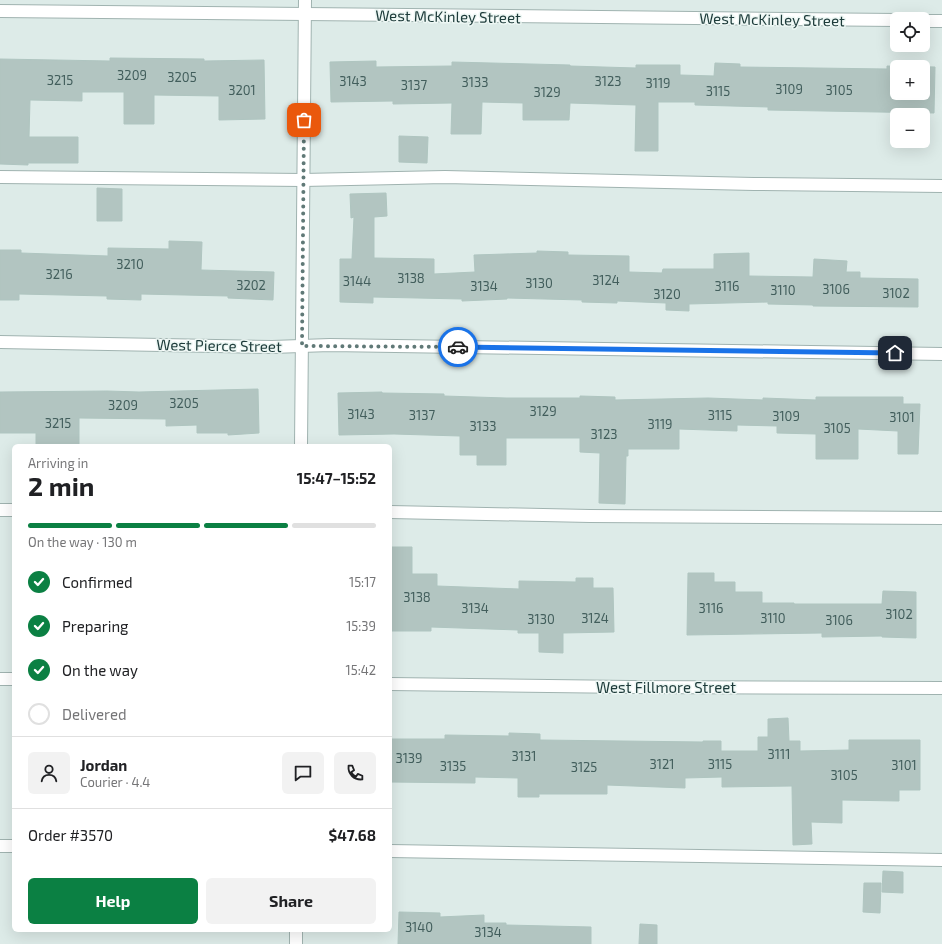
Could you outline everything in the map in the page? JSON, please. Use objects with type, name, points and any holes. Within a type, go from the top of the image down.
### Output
[{"type":"street","points":[[301,444],[305,0]]},
{"type":"street","name":"West McKinley Street","points":[[0,11],[890,20]]},
{"type":"street","points":[[930,21],[942,21]]},
{"type":"street","points":[[0,177],[303,180],[445,177],[754,184],[942,186]]},
{"type":"street","name":"West Pierce Street","points":[[0,342],[272,347],[346,345],[942,354]]},
{"type":"street","points":[[0,510],[12,510]]},
{"type":"street","points":[[392,512],[598,516],[942,518]]},
{"type":"street","points":[[0,679],[12,679]]},
{"type":"street","name":"West Fillmore Street","points":[[392,684],[942,688]]},
{"type":"street","points":[[0,846],[12,846]]},
{"type":"street","points":[[392,851],[942,860]]},
{"type":"street","points":[[296,932],[296,944]]},
{"type":"building","points":[[110,58],[204,59],[204,61],[264,60],[265,119],[219,120],[219,96],[154,95],[154,124],[124,124],[124,92],[82,92],[82,101],[30,100],[29,137],[78,137],[78,163],[28,163],[28,165],[0,164],[0,59],[110,61]]},
{"type":"building","points":[[376,61],[376,67],[452,66],[452,62],[636,68],[636,65],[680,65],[680,75],[714,76],[715,63],[740,64],[740,67],[887,69],[887,66],[890,66],[890,100],[930,100],[930,67],[935,67],[934,113],[930,113],[930,108],[890,108],[890,112],[768,110],[768,107],[695,105],[695,102],[658,102],[658,151],[635,151],[636,105],[570,103],[569,120],[523,120],[523,103],[482,102],[481,134],[451,134],[452,103],[393,104],[393,101],[331,102],[330,62]]},
{"type":"building","points":[[399,136],[428,137],[427,163],[399,162]]},
{"type":"building","points":[[97,188],[122,189],[122,221],[97,221]]},
{"type":"building","points":[[386,193],[387,216],[374,217],[374,258],[434,259],[434,274],[475,272],[474,255],[537,253],[537,251],[568,252],[568,255],[629,256],[629,272],[662,273],[663,269],[714,269],[714,254],[749,253],[749,276],[813,277],[814,259],[847,261],[846,272],[860,272],[860,278],[918,279],[918,307],[813,306],[768,304],[768,302],[689,304],[689,311],[666,310],[666,303],[617,301],[617,303],[582,302],[582,300],[507,298],[462,301],[462,299],[373,297],[373,303],[340,302],[340,259],[352,259],[354,217],[351,218],[350,194]]},
{"type":"building","points":[[169,241],[202,242],[201,270],[274,272],[273,300],[228,298],[228,296],[141,294],[141,300],[107,299],[107,296],[19,294],[19,300],[0,300],[0,250],[21,250],[21,253],[108,256],[108,248],[169,249]]},
{"type":"building","points":[[258,389],[259,433],[228,435],[228,433],[197,433],[197,425],[166,426],[166,419],[79,418],[79,444],[36,444],[36,433],[0,433],[0,392],[139,392]]},
{"type":"building","points":[[382,392],[506,398],[580,398],[580,396],[615,397],[615,400],[708,398],[763,400],[763,398],[816,400],[816,397],[903,397],[903,404],[920,404],[918,454],[898,454],[898,431],[858,429],[858,459],[816,459],[816,434],[777,433],[777,426],[737,425],[737,431],[679,429],[679,449],[628,449],[628,456],[626,456],[625,504],[599,503],[600,453],[580,452],[580,438],[506,438],[506,465],[477,465],[477,455],[460,455],[460,436],[394,434],[339,435],[338,393]]},
{"type":"building","points":[[392,547],[412,547],[412,574],[437,574],[437,586],[519,589],[519,581],[576,582],[576,578],[593,578],[593,588],[613,588],[614,632],[563,633],[563,653],[539,652],[539,633],[518,633],[518,630],[431,627],[431,631],[392,631]]},
{"type":"building","points":[[688,573],[714,573],[714,582],[735,582],[735,592],[762,592],[762,603],[882,604],[883,591],[916,592],[916,638],[882,636],[822,637],[822,633],[687,635]]},
{"type":"building","points":[[788,718],[789,741],[800,741],[800,751],[849,750],[849,740],[920,740],[920,790],[899,790],[899,801],[842,800],[842,823],[811,822],[812,844],[793,845],[792,786],[722,787],[722,777],[685,778],[685,788],[607,785],[607,794],[539,794],[539,797],[518,797],[518,778],[475,777],[475,783],[392,782],[392,739],[445,739],[445,735],[509,736],[509,733],[540,734],[540,740],[721,741],[721,751],[758,751],[758,737],[768,737],[768,719]]},
{"type":"building","points":[[883,871],[903,872],[903,893],[882,892]]},
{"type":"building","points":[[864,883],[881,883],[880,913],[863,912]]},
{"type":"building","points":[[399,912],[440,913],[440,917],[484,915],[484,923],[506,923],[506,925],[591,927],[591,944],[398,944]]},
{"type":"building","points":[[640,924],[657,925],[657,944],[639,944]]},
{"type":"way so far","points":[[304,120],[302,346],[458,347]]},
{"type":"route","points":[[458,347],[895,353]]}]
